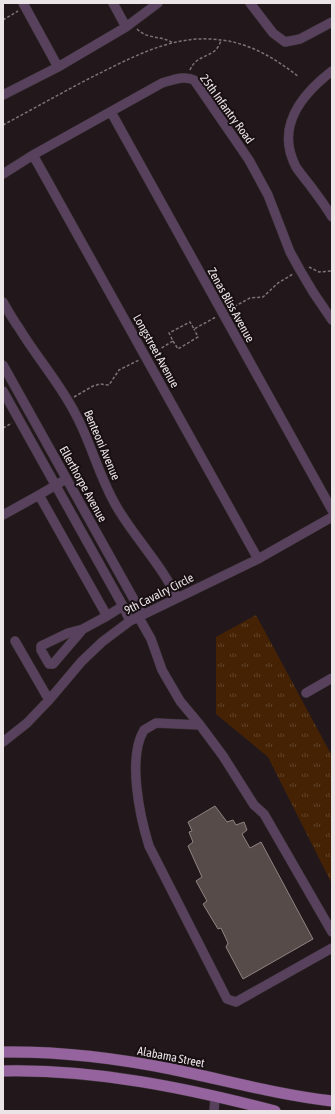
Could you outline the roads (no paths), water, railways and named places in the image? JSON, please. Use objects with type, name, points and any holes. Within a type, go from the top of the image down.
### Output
[{"type":"main road","name":"Alabama Street","points":[[3,1052],[49,1053],[105,1057],[171,1069],[255,1088],[332,1101]]},
{"type":"main road","points":[[3,1071],[52,1072],[123,1079],[215,1097],[275,1111]]},
{"type":"street","points":[[113,3],[129,24]]},
{"type":"street","points":[[3,95],[58,67],[129,24],[158,3]]},
{"type":"street","points":[[250,3],[274,33],[285,42],[300,39],[332,22]]},
{"type":"street","points":[[24,5],[58,67]]},
{"type":"street","points":[[332,71],[318,82],[303,98],[293,114],[290,125],[290,143],[292,155],[297,168],[332,217]]},
{"type":"street","name":"25th Infantry Road","points":[[3,174],[33,155],[162,83],[178,79],[189,78],[194,80],[249,160],[268,195],[290,252],[313,292],[332,320]]},
{"type":"street","name":"Zenas Bliss Avenue","points":[[111,112],[332,510]]},
{"type":"street","name":"Longstreet Avenue","points":[[33,155],[258,559]]},
{"type":"street","name":"Benteoni Avenue","points":[[3,302],[19,329],[58,383],[68,400],[104,483],[117,508],[156,564],[177,598]]},
{"type":"street","name":"Ellerthorpe Avenue","points":[[3,365],[140,615],[162,670],[180,701],[223,756],[254,805],[264,814],[332,932]]},
{"type":"street","name":"Ellerthorpe Avenue","points":[[3,391],[130,621]]},
{"type":"street","points":[[3,515],[66,479]]},
{"type":"street","points":[[39,495],[107,616]]},
{"type":"street","name":"9th Cavalry Circle","points":[[3,742],[27,723],[82,661],[102,642],[130,621],[258,559],[332,516]]},
{"type":"street","points":[[82,629],[53,664],[49,664],[41,650],[41,646],[68,633],[82,629],[123,606]]},
{"type":"street","points":[[15,641],[49,700]]},
{"type":"street","points":[[306,693],[332,678]]},
{"type":"street","points":[[200,725],[156,723],[144,730],[137,752],[135,775],[144,829],[149,846],[227,999],[236,1002],[332,948]]},
{"type":"street","points":[[214,1111],[215,1097]]}]
